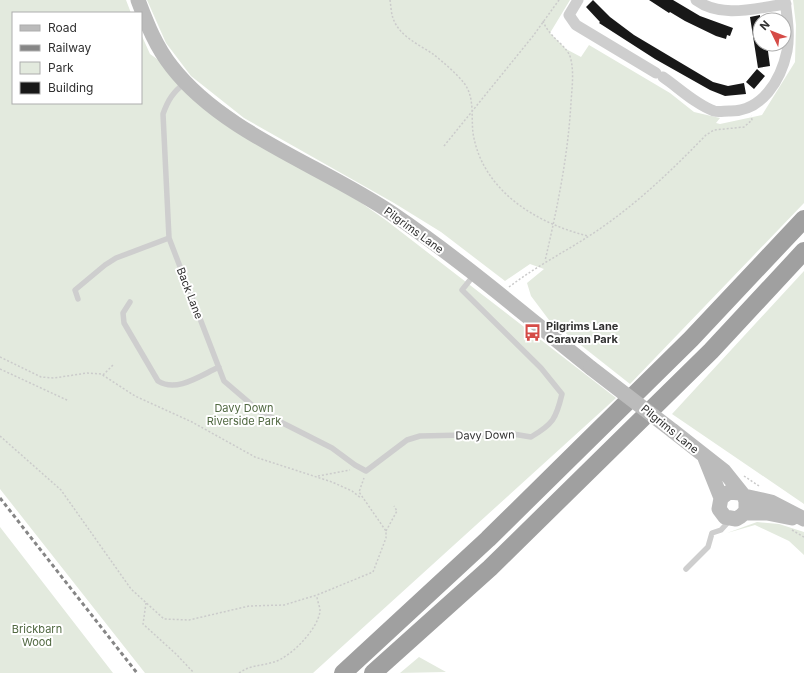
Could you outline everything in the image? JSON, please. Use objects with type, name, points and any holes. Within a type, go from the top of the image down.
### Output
[{"type":"highway","points":[[343,673],[488,539],[686,345],[804,219]]},
{"type":"highway","points":[[373,673],[490,568],[711,351],[804,251]]},
{"type":"main road","name":"Pilgrims Lane","points":[[138,0],[152,36],[160,50],[185,83],[212,107],[232,122],[376,203],[474,275],[673,431],[705,458],[724,471],[742,494]]},
{"type":"main road","name":"Pilgrims Lane","points":[[705,458],[720,498],[719,508],[722,514],[731,519]]},
{"type":"main road","points":[[720,498],[729,492],[742,494],[771,502],[804,519]]},
{"type":"main road","points":[[742,494],[747,506],[745,513]]},
{"type":"main road","points":[[731,519],[736,519],[745,513],[767,513],[804,523]]},
{"type":"street","points":[[578,0],[569,15],[576,26],[659,75],[690,97],[715,111],[736,112],[750,108],[762,99],[773,87],[782,69],[788,43],[785,2],[726,12],[714,10],[696,0]]},
{"type":"lane","name":"Back Lane","points":[[185,83],[174,91],[163,114],[169,238],[224,381],[259,411],[332,448],[355,465]]},
{"type":"lane","points":[[78,299],[75,290],[110,261],[169,238]]},
{"type":"lane","name":"Davy Down","points":[[366,471],[406,440],[420,436],[513,434],[531,437],[544,429],[557,416],[562,394],[541,368],[462,290],[474,275]]},
{"type":"lane","points":[[130,302],[123,313],[124,324],[158,381],[167,386],[178,386],[219,367]]},
{"type":"lane","points":[[355,465],[366,471]]},
{"type":"lane","points":[[686,569],[708,547],[712,533],[720,530],[731,519]]},
{"type":"path","points":[[390,0],[393,18],[402,34],[434,55],[465,83],[472,105],[473,131],[477,152],[486,170],[504,193],[528,211],[553,225],[588,236]]},
{"type":"path","points":[[444,146],[533,36],[558,0]]},
{"type":"path","points":[[543,22],[546,31],[566,49],[571,58],[572,85],[567,153],[545,261]]},
{"type":"path","points":[[505,290],[545,261],[601,229],[660,182],[714,130],[744,127],[752,120],[750,108]]},
{"type":"path","points":[[0,357],[41,377],[54,378],[86,373],[103,375],[135,396],[192,422],[255,458],[316,476],[352,491],[363,499]]},
{"type":"path","points":[[103,375],[114,364]]},
{"type":"path","points":[[0,369],[69,402]]},
{"type":"path","points":[[0,436],[61,490],[89,528],[114,568],[131,590],[164,619],[189,620],[249,606],[284,605],[317,595],[373,572],[386,538],[386,532],[397,511],[394,506]]},
{"type":"path","points":[[316,476],[351,470],[355,465]]},
{"type":"path","points":[[366,471],[359,492],[386,532]]},
{"type":"path","points":[[239,673],[246,667],[276,662],[299,646],[313,629],[320,610],[317,595]]},
{"type":"path","points":[[146,603],[143,624],[176,654],[194,673]]},
{"type":"green space","name":"Davy Down Riverside Park","points":[[0,0],[126,0],[131,12],[12,12],[12,104],[142,104],[142,36],[150,54],[387,221],[616,398],[313,673],[145,673],[0,489]]},
{"type":"green space","points":[[147,0],[570,0],[550,33],[566,49],[581,57],[589,45],[670,93],[694,112],[720,118],[716,123],[720,124],[762,115],[795,62],[796,25],[793,0],[804,0],[804,203],[630,384],[549,320],[531,296],[527,283],[544,269],[530,264],[505,281],[441,232],[394,203],[244,118],[191,76],[166,43]]},
{"type":"green space","points":[[804,271],[804,504],[672,414]]},
{"type":"green space","points":[[757,522],[779,524],[804,532],[804,555],[789,541],[755,525],[727,533]]},
{"type":"green space","name":"Brickbarn Wood","points":[[0,527],[113,673],[0,673]]},
{"type":"green space","points":[[419,657],[446,672],[400,673]]},
{"type":"building","points":[[593,0],[610,17],[634,35],[713,82],[728,86],[744,83],[746,94],[725,96],[710,90],[655,59],[599,23],[600,22],[586,7]]},
{"type":"building","points":[[649,0],[673,0],[700,16],[733,28],[730,36],[727,35],[726,39],[716,36],[670,12],[669,13]]},
{"type":"building","points":[[750,17],[752,17],[752,30]]},
{"type":"building","points":[[755,52],[768,52],[770,66],[758,68]]},
{"type":"building","points":[[757,69],[765,76],[754,89],[746,82]]},
{"type":"railway","points":[[0,498],[137,673]]},
{"type":"place","name":"Pilgrims Lane Caravan Park","points":[[533,332]]}]
